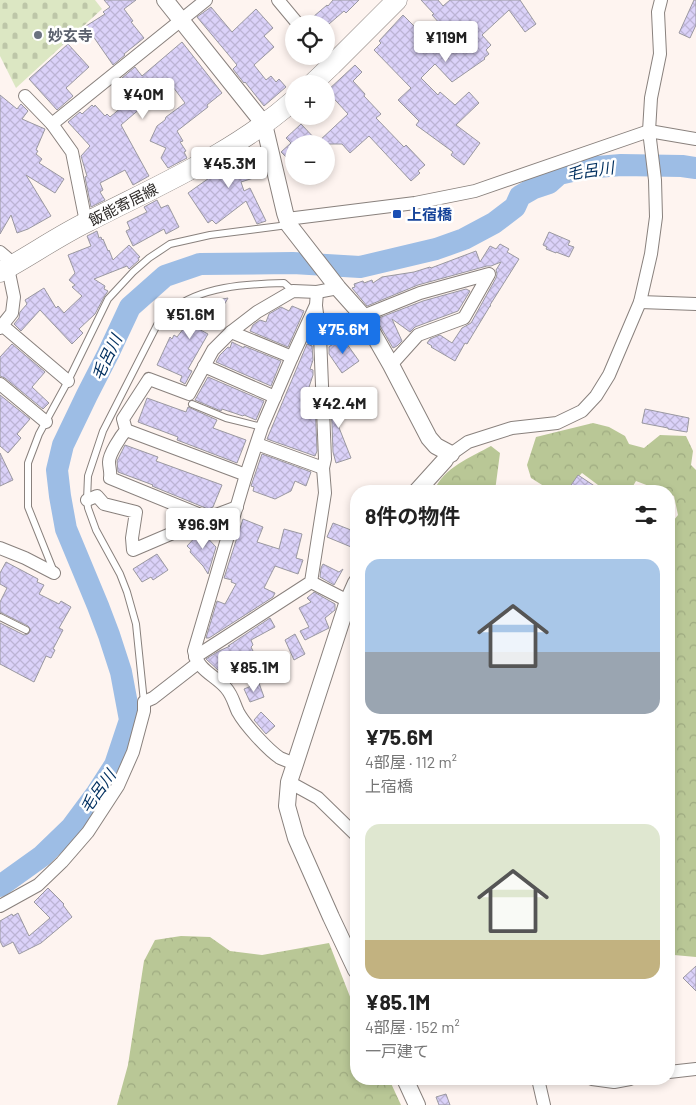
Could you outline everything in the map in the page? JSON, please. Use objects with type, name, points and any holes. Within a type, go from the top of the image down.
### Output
[{"type":"main road","points":[[335,55],[397,0]]},
{"type":"main road","name":"飯能寄居線","points":[[5,264],[216,155],[264,124],[285,108]]},
{"type":"street","points":[[165,0],[264,124],[290,225],[334,284],[363,316],[429,438],[448,457]]},
{"type":"street","points":[[52,124],[206,0]]},
{"type":"street","points":[[278,0],[290,15]]},
{"type":"street","points":[[422,485],[448,457],[468,442],[512,428],[557,423],[582,410],[596,396],[609,375],[640,302],[651,254],[656,217],[655,180],[650,136],[651,98],[660,54],[658,12],[661,0]]},
{"type":"street","points":[[25,96],[52,124],[72,152],[86,222]]},
{"type":"street","points":[[290,225],[475,191],[650,136],[696,139]]},
{"type":"street","points":[[5,264],[14,297],[12,313],[1,327],[68,381]]},
{"type":"street","points":[[363,316],[420,293],[489,274],[464,318],[418,335],[391,365]]},
{"type":"street","points":[[295,764],[280,758],[262,742],[243,720],[232,696],[225,686],[212,677],[197,660],[194,651],[262,427],[316,299],[334,284]]},
{"type":"street","points":[[126,430],[123,419],[149,379],[189,394],[213,350],[231,332],[257,312],[293,291],[316,299]]},
{"type":"street","points":[[0,906],[38,885],[62,862],[88,832],[118,786],[133,752],[144,711],[144,702],[153,698],[197,660],[310,582],[325,493],[320,336],[316,299]]},
{"type":"street","points":[[640,302],[696,304]]},
{"type":"street","points":[[231,332],[292,357]]},
{"type":"street","points":[[204,366],[274,397]]},
{"type":"street","points":[[0,384],[46,422]]},
{"type":"street","points":[[126,430],[118,440],[109,460],[110,478],[208,518]]},
{"type":"street","points":[[126,430],[246,475]]},
{"type":"street","points":[[257,444],[323,468]]},
{"type":"street","points":[[87,500],[97,496],[104,504],[136,512],[132,538],[133,550],[237,507]]},
{"type":"street","points":[[0,548],[54,573]]},
{"type":"street","points":[[310,582],[348,601]]},
{"type":"street","points":[[350,596],[295,764],[290,782],[288,806],[296,838],[350,957]]},
{"type":"street","points":[[290,782],[318,798],[350,829]]},
{"type":"street","points":[[675,1071],[696,1069]]},
{"type":"street","points":[[408,1085],[417,1105]]},
{"type":"street","points":[[539,1085],[544,1105]]},
{"type":"lane","points":[[54,573],[28,507],[28,463],[39,434],[68,381],[108,299],[133,272],[149,258],[170,244],[190,238],[290,225]]},
{"type":"lane","points":[[144,702],[136,624],[127,592],[120,574],[96,530],[88,508],[88,476],[103,431],[157,325],[169,311],[187,299],[205,292],[232,287],[260,283],[284,283],[293,291]]},
{"type":"lane","points":[[192,404],[226,418],[262,427]]},
{"type":"lane","points":[[0,617],[26,630]]},
{"type":"green space","name":"妙玄寺","points":[[0,0],[95,0],[102,9],[16,88],[0,56]]},
{"type":"green space","points":[[593,423],[609,427],[625,436],[629,444],[644,448],[660,435],[686,436],[693,451],[691,465],[696,470],[696,957],[675,955],[675,519],[678,515],[675,501],[675,485],[646,485],[636,481],[634,485],[598,485],[582,473],[571,485],[542,485],[531,478],[527,465],[536,437]]},
{"type":"green space","points":[[491,446],[500,453],[496,485],[437,485],[444,476],[467,459]]},
{"type":"green space","points":[[181,936],[210,937],[230,951],[262,955],[329,943],[350,997],[350,1085],[392,1085],[401,1105],[117,1105],[128,1065],[144,961],[155,940]]},
{"type":"building","points":[[104,0],[136,0],[124,9],[133,21],[131,22],[144,38],[113,65],[86,26],[105,14],[103,12],[110,7]]},
{"type":"building","points":[[333,0],[359,0],[346,13],[344,11],[335,19],[335,15],[315,15]]},
{"type":"building","points":[[421,0],[438,0],[443,6],[450,0],[520,0],[536,24],[525,32],[509,10],[482,35],[491,45],[486,50],[489,54],[485,59],[452,82],[435,64],[421,78],[438,95],[440,92],[455,105],[469,92],[479,103],[456,125],[480,143],[464,165],[451,155],[453,152],[416,125],[419,121],[398,100],[411,88],[374,50],[381,43],[379,41],[403,15],[427,39],[441,25]]},
{"type":"building","points":[[694,0],[696,0],[696,25],[690,38],[679,33]]},
{"type":"building","points":[[211,7],[232,32],[256,9],[273,28],[264,36],[274,47],[254,65],[266,80],[271,76],[276,82],[279,79],[285,88],[264,106],[233,69],[237,65],[197,17]]},
{"type":"building","points":[[182,42],[222,93],[207,105],[208,107],[177,131],[183,141],[180,142],[186,151],[184,152],[187,158],[168,168],[161,158],[166,148],[150,141],[157,126],[185,103],[170,83],[121,125],[149,176],[133,185],[125,170],[100,183],[103,190],[100,192],[105,200],[91,207],[85,177],[87,176],[81,156],[90,146],[68,122],[80,112],[82,114],[92,105],[94,107],[95,105],[105,116],[107,114],[110,117],[134,97],[120,81],[122,78],[135,67],[142,76]]},
{"type":"building","points":[[68,44],[89,67],[66,88],[73,96],[57,110],[29,79]]},
{"type":"building","points":[[355,65],[362,72],[353,81],[381,114],[376,118],[404,147],[406,145],[425,165],[418,171],[420,173],[411,181],[369,136],[350,153],[342,144],[335,144],[335,135],[326,135],[348,114],[335,100],[335,84]]},
{"type":"building","points":[[0,95],[17,109],[21,104],[28,111],[22,119],[45,129],[36,150],[38,151],[36,154],[42,159],[39,163],[64,179],[55,193],[26,175],[51,216],[17,233],[11,215],[0,234]]},
{"type":"building","points":[[300,125],[311,135],[289,135]]},
{"type":"building","points":[[251,148],[260,165],[263,164],[266,174],[241,182],[244,191],[250,188],[266,221],[257,224],[246,201],[216,224],[212,220],[208,223],[188,193],[212,176],[210,174],[215,170]]},
{"type":"building","points":[[157,200],[161,208],[168,205],[179,227],[166,234],[164,229],[133,246],[126,231],[130,229],[127,222],[147,212],[144,207]]},
{"type":"building","points":[[97,231],[99,238],[103,239],[113,260],[129,245],[140,257],[138,258],[139,260],[129,269],[127,266],[94,279],[105,286],[104,289],[108,291],[95,314],[79,329],[83,333],[72,344],[40,310],[21,331],[14,324],[19,318],[20,312],[27,304],[25,300],[44,288],[56,308],[58,306],[64,313],[82,296],[72,287],[75,285],[69,280],[75,273],[68,255],[91,246],[87,236]]},
{"type":"building","points":[[549,232],[570,241],[568,245],[574,247],[569,257],[546,249],[547,247],[543,245]]},
{"type":"building","points":[[500,244],[509,249],[507,252],[519,259],[455,361],[427,343],[430,339],[440,335],[452,343],[462,328],[471,323],[496,278],[496,270],[501,262],[418,285],[367,306],[352,288],[355,287],[354,284],[363,281],[364,283],[372,280],[373,283],[382,277],[431,268],[476,251],[480,262],[490,246],[496,249]]},
{"type":"building","points":[[466,289],[470,291],[458,311],[415,327],[410,332],[392,319],[402,341],[393,348],[376,319],[423,301]]},
{"type":"building","points":[[228,298],[214,323],[195,327],[208,334],[188,369],[192,371],[185,384],[180,381],[182,376],[157,365],[170,337],[172,339],[174,335],[177,337],[191,319],[188,317],[200,305]]},
{"type":"building","points":[[292,306],[304,311],[288,347],[250,331],[253,325],[260,320],[266,322],[269,314],[281,307],[289,311]]},
{"type":"building","points":[[347,313],[355,322],[342,332],[335,322]]},
{"type":"building","points":[[342,337],[359,361],[342,373],[329,354],[329,347]]},
{"type":"building","points":[[232,342],[281,361],[271,386],[216,362],[228,347],[230,348]]},
{"type":"building","points":[[12,344],[45,372],[32,387],[49,403],[43,409],[0,376],[0,357]]},
{"type":"building","points":[[307,344],[312,346],[313,360],[310,369],[313,370],[313,375],[308,390],[314,392],[313,402],[315,401],[317,451],[315,456],[267,439]]},
{"type":"building","points":[[208,377],[264,401],[256,420],[222,409],[221,411],[195,400]]},
{"type":"building","points":[[340,394],[342,401],[345,400],[349,416],[336,420],[351,458],[336,463],[333,452],[331,397]]},
{"type":"building","points":[[0,395],[30,419],[17,434],[21,438],[8,453],[0,446]]},
{"type":"building","points":[[147,398],[186,412],[188,407],[217,420],[213,428],[246,440],[237,463],[177,440],[178,437],[138,422]]},
{"type":"building","points":[[645,409],[689,418],[687,432],[642,423]]},
{"type":"building","points":[[125,445],[158,457],[156,461],[222,485],[213,507],[208,509],[118,472],[117,461]]},
{"type":"building","points":[[0,453],[13,480],[0,486]]},
{"type":"building","points":[[262,454],[311,472],[306,486],[295,481],[291,491],[275,499],[253,491],[254,487],[251,486]]},
{"type":"building","points":[[578,475],[593,485],[571,485]]},
{"type":"building","points":[[243,519],[263,527],[257,542],[279,549],[284,529],[302,534],[296,558],[303,560],[298,574],[275,566],[264,588],[275,593],[273,597],[209,638],[206,638],[217,601],[225,604],[236,584],[231,582],[232,580],[224,578]]},
{"type":"building","points":[[333,523],[350,530],[350,547],[327,537]]},
{"type":"building","points":[[201,531],[216,547],[208,574],[187,546]]},
{"type":"building","points":[[157,554],[168,570],[153,580],[151,577],[142,582],[133,569]]},
{"type":"building","points":[[6,562],[38,579],[37,582],[44,585],[39,594],[59,604],[61,601],[71,607],[59,628],[63,630],[53,649],[55,650],[51,658],[46,656],[34,682],[0,664],[0,623],[24,635],[28,634],[31,630],[28,626],[0,612],[0,602],[7,588],[0,584],[0,573]]},
{"type":"building","points":[[323,564],[339,572],[343,569],[334,585],[320,577]]},
{"type":"building","points":[[314,592],[335,604],[335,610],[325,618],[329,628],[305,640],[300,631],[309,627],[299,608],[311,602],[307,598]]},
{"type":"building","points":[[270,618],[275,627],[251,640],[253,645],[251,647],[254,653],[232,663],[236,672],[233,673],[236,681],[232,683],[206,659],[230,646],[228,646]]},
{"type":"building","points":[[295,634],[305,654],[294,660],[285,640]]},
{"type":"building","points":[[259,683],[264,697],[250,702],[244,689]]},
{"type":"building","points":[[261,712],[275,726],[266,734],[254,720]]},
{"type":"building","points":[[48,888],[64,904],[72,917],[41,943],[19,954],[13,942],[3,947],[0,941],[0,921],[12,914],[13,916],[18,913],[29,936],[50,918],[34,902]]},
{"type":"building","points":[[696,966],[696,991],[683,978]]},
{"type":"building","points":[[446,1094],[450,1105],[439,1105],[436,1097]]},
{"type":"waterway","name":"毛呂川","points":[[0,886],[42,856],[71,828],[115,765],[130,720],[121,672],[109,635],[66,529],[57,470],[63,445],[130,307],[165,276],[200,264],[293,263],[360,267],[436,249],[464,239],[494,223],[515,207],[520,196],[534,188],[549,183],[559,174],[585,168],[621,165],[696,168]]},
{"type":"place","name":"妙玄寺","points":[[38,35]]},
{"type":"place","name":"上宿橋","points":[[397,214]]}]
